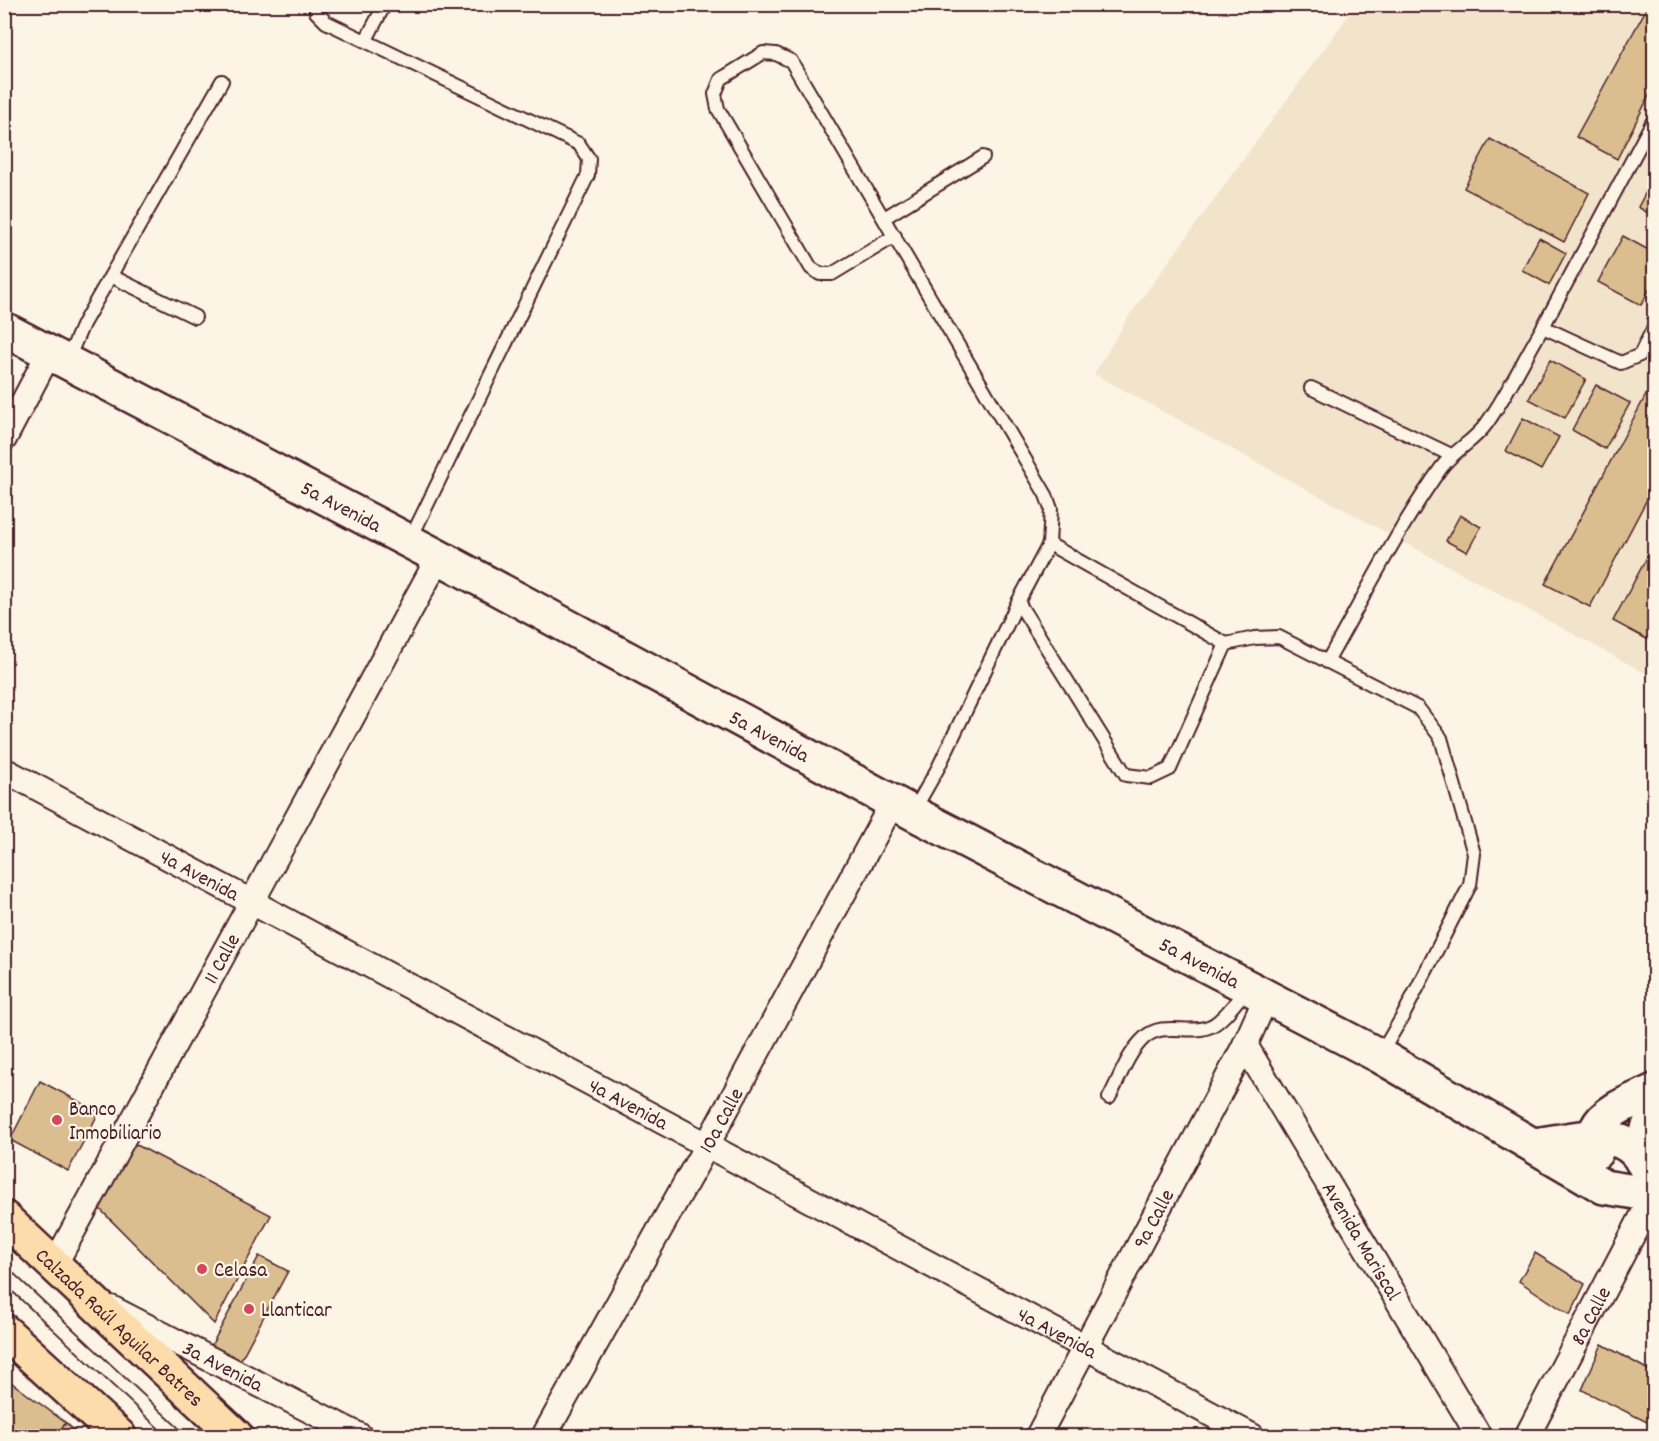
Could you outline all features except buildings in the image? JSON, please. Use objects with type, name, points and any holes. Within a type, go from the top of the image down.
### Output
[{"type":"highway","name":"Calzada Raúl Aguilar Batres","points":[[4,1218],[236,1437]]},
{"type":"highway","points":[[4,1330],[119,1437]]},
{"type":"street","name":"5a Avenida","points":[[4,329],[439,557],[903,808],[1380,1056],[1604,1187],[1654,1195]]},
{"type":"street","points":[[4,439],[58,358]]},
{"type":"street","name":"11 Calle","points":[[55,1264],[439,557]]},
{"type":"street","name":"4a Avenida","points":[[4,770],[1086,1346],[1252,1437]]},
{"type":"street","name":"10a Calle","points":[[544,1437],[707,1144],[903,808]]},
{"type":"street","name":"9a Calle","points":[[1038,1437],[1245,1045],[1257,993]]},
{"type":"street","name":"Avenida Mariscal","points":[[1245,1045],[1479,1437]]},
{"type":"street","points":[[1604,1187],[1596,1162],[1597,1128],[1609,1115],[1654,1091]]},
{"type":"street","points":[[1642,1161],[1648,1129],[1654,1114]]},
{"type":"street","points":[[1534,1145],[1595,1136],[1620,1140],[1642,1161],[1652,1183],[1654,1195]]},
{"type":"street","name":"8a Calle","points":[[1527,1437],[1654,1195]]},
{"type":"street","name":"3a Avenida","points":[[87,1296],[360,1437]]},
{"type":"lane","points":[[316,4],[316,12],[326,22],[579,144],[589,159],[588,175],[409,542]]},
{"type":"lane","points":[[366,40],[385,4]]},
{"type":"lane","points":[[895,236],[832,274],[820,274],[811,268],[718,109],[715,94],[722,79],[763,53],[776,54],[791,61],[895,236],[1046,495],[1051,509],[1049,544],[1018,602],[938,768],[903,808]]},
{"type":"lane","points":[[58,358],[83,324],[222,81]]},
{"type":"lane","points":[[1328,662],[1396,539],[1441,468],[1451,455],[1472,440],[1487,423],[1543,327],[1654,119]]},
{"type":"lane","points":[[884,218],[983,157]]},
{"type":"lane","points":[[111,276],[195,317]]},
{"type":"lane","points":[[1543,327],[1621,363],[1640,355],[1654,327]]},
{"type":"lane","points":[[1311,388],[1451,455]]},
{"type":"lane","points":[[1049,544],[1226,644],[1255,638],[1280,637],[1418,708],[1441,738],[1474,854],[1470,885],[1380,1056]]},
{"type":"lane","points":[[1018,602],[1125,775],[1151,778],[1170,769],[1226,644]]},
{"type":"lane","points":[[1109,1098],[1131,1054],[1145,1037],[1159,1030],[1174,1028],[1193,1030],[1214,1025],[1257,993]]},
{"type":"lane","points":[[4,1274],[177,1437]]},
{"type":"shaded area","points":[[1356,5],[1654,5],[1654,678],[1094,374],[1129,316]]},
{"type":"place","name":"Banco Inmobiliario","points":[[57,1120]]},
{"type":"place","name":"Celasa","points":[[202,1269]]},
{"type":"place","name":"Llanticar","points":[[249,1309]]}]
